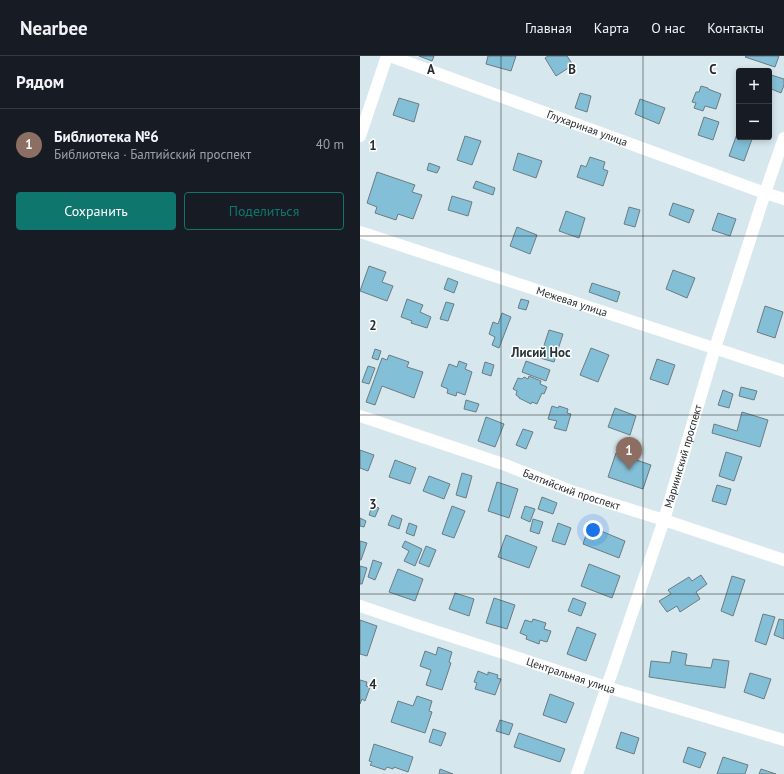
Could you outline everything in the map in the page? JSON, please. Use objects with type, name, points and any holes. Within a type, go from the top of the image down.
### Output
[{"type":"street","points":[[360,136],[389,56]]},
{"type":"street","name":"Глухариная улица","points":[[389,56],[784,199]]},
{"type":"street","name":"Мариинский проспект","points":[[577,774],[664,520],[715,348],[764,193],[784,138]]},
{"type":"street","name":"Межевая улица","points":[[360,232],[784,371]]},
{"type":"street","name":"Балтийский проспект","points":[[360,416],[503,464],[574,492],[784,560]]},
{"type":"street","name":"Центральная улица","points":[[360,606],[606,687],[784,740]]},
{"type":"building","points":[[419,56],[434,56],[432,61]]},
{"type":"building","points":[[488,56],[516,56],[511,71],[486,64]]},
{"type":"building","points":[[548,56],[567,56],[573,65],[556,76],[545,58]]},
{"type":"building","points":[[779,56],[775,67],[745,57]]},
{"type":"building","points":[[772,75],[784,79],[784,85],[781,93],[772,89]]},
{"type":"building","points":[[701,86],[721,94],[716,109],[705,106],[703,111],[694,108],[696,103],[692,102],[696,92],[699,92]]},
{"type":"building","points":[[580,93],[591,96],[587,112],[575,108]]},
{"type":"building","points":[[399,98],[419,104],[414,122],[393,115]]},
{"type":"building","points":[[640,99],[665,108],[659,124],[635,114]]},
{"type":"building","points":[[704,117],[719,122],[713,140],[698,135]]},
{"type":"building","points":[[465,136],[481,141],[472,165],[457,160]]},
{"type":"building","points":[[736,137],[736,140],[752,140],[744,161],[729,156]]},
{"type":"building","points":[[518,153],[542,161],[536,178],[513,170]]},
{"type":"building","points":[[590,157],[605,162],[603,169],[608,171],[603,186],[577,177],[581,165],[586,167]]},
{"type":"building","points":[[429,163],[440,167],[437,173],[427,170]]},
{"type":"building","points":[[377,172],[415,185],[412,192],[422,195],[413,219],[398,214],[396,220],[375,213],[377,207],[367,203]]},
{"type":"building","points":[[476,181],[495,188],[493,195],[473,188]]},
{"type":"building","points":[[452,196],[472,202],[468,216],[448,210]]},
{"type":"building","points":[[673,203],[694,210],[689,223],[669,215]]},
{"type":"building","points":[[629,207],[640,210],[635,227],[624,224]]},
{"type":"building","points":[[566,211],[585,218],[579,238],[559,231]]},
{"type":"building","points":[[718,213],[736,219],[730,236],[712,230]]},
{"type":"building","points":[[517,227],[537,235],[530,254],[510,246]]},
{"type":"building","points":[[369,266],[386,272],[382,282],[393,286],[387,301],[360,291]]},
{"type":"building","points":[[673,270],[695,278],[687,298],[666,289]]},
{"type":"building","points":[[448,278],[458,282],[454,293],[444,289]]},
{"type":"building","points":[[592,283],[620,292],[617,302],[589,292]]},
{"type":"building","points":[[407,299],[423,305],[420,312],[431,317],[427,328],[411,323],[412,321],[401,317]]},
{"type":"building","points":[[521,299],[529,301],[526,310],[518,308]]},
{"type":"building","points":[[446,302],[454,304],[448,321],[440,319]]},
{"type":"building","points":[[765,306],[783,312],[775,338],[757,332]]},
{"type":"building","points":[[502,313],[511,317],[499,348],[492,345],[495,337],[489,334],[493,322],[498,324]]},
{"type":"building","points":[[549,330],[563,334],[554,362],[540,358]]},
{"type":"building","points":[[591,348],[609,355],[598,382],[580,375]]},
{"type":"building","points":[[375,349],[381,351],[378,360],[372,358]]},
{"type":"building","points":[[389,355],[409,362],[407,367],[423,372],[414,398],[382,386],[375,405],[366,402],[382,358],[387,360]]},
{"type":"building","points":[[657,359],[675,365],[668,385],[650,379]]},
{"type":"building","points":[[459,361],[467,364],[465,369],[472,372],[465,395],[457,392],[456,396],[447,393],[448,389],[441,386],[449,364],[457,367]]},
{"type":"building","points":[[526,361],[550,370],[546,381],[522,372]]},
{"type":"building","points":[[485,362],[494,365],[491,376],[482,373]]},
{"type":"building","points":[[368,366],[375,368],[369,384],[362,382]]},
{"type":"building","points":[[529,376],[541,381],[540,384],[547,387],[544,394],[542,393],[537,404],[532,402],[531,404],[519,398],[516,395],[517,391],[513,389],[518,378],[522,379],[524,377],[528,379]]},
{"type":"building","points":[[741,387],[757,391],[754,400],[739,396]]},
{"type":"building","points":[[723,390],[733,394],[729,408],[718,405]]},
{"type":"building","points":[[466,400],[479,404],[476,412],[464,409]]},
{"type":"building","points":[[552,406],[558,408],[559,406],[568,409],[567,413],[571,414],[566,431],[554,428],[557,421],[548,419]]},
{"type":"building","points":[[615,408],[636,416],[630,435],[608,427]]},
{"type":"building","points":[[742,412],[768,420],[760,447],[712,433],[714,424],[737,431]]},
{"type":"building","points":[[486,417],[504,424],[495,447],[478,441]]},
{"type":"building","points":[[523,429],[533,432],[526,449],[516,445]]},
{"type":"building","points":[[360,450],[374,455],[368,471],[360,468]]},
{"type":"building","points":[[726,452],[742,457],[734,481],[719,476]]},
{"type":"building","points":[[616,453],[651,465],[643,489],[608,477]]},
{"type":"building","points":[[395,460],[416,468],[410,484],[389,477]]},
{"type":"building","points":[[462,473],[472,476],[466,498],[456,495]]},
{"type":"building","points":[[429,476],[450,484],[444,499],[423,491]]},
{"type":"building","points":[[497,482],[518,489],[509,518],[488,511]]},
{"type":"building","points":[[717,485],[731,489],[726,505],[712,501]]},
{"type":"building","points":[[542,497],[557,503],[553,514],[538,509]]},
{"type":"building","points":[[372,506],[379,508],[375,517],[369,515]]},
{"type":"building","points":[[452,506],[465,511],[454,538],[442,534]]},
{"type":"building","points":[[525,506],[535,509],[530,522],[521,518]]},
{"type":"building","points":[[392,515],[402,519],[399,529],[388,525]]},
{"type":"building","points":[[360,518],[366,521],[364,527],[360,526]]},
{"type":"building","points":[[533,519],[543,522],[539,534],[530,531]]},
{"type":"building","points":[[409,523],[417,526],[414,536],[406,533]]},
{"type":"building","points":[[558,523],[571,528],[565,545],[552,541]]},
{"type":"building","points":[[589,526],[625,541],[619,558],[583,544]]},
{"type":"building","points":[[506,535],[537,547],[529,568],[498,557]]},
{"type":"building","points":[[360,541],[367,543],[361,560],[360,560]]},
{"type":"building","points":[[405,541],[422,549],[415,566],[404,561],[409,551],[402,547]]},
{"type":"building","points":[[426,546],[436,550],[429,567],[419,563]]},
{"type":"building","points":[[373,560],[382,563],[375,580],[368,577]]},
{"type":"building","points":[[589,564],[620,576],[612,598],[581,586]]},
{"type":"building","points":[[360,566],[367,568],[362,584],[360,584]]},
{"type":"building","points":[[398,569],[423,579],[415,601],[389,592]]},
{"type":"building","points":[[701,575],[707,584],[696,592],[700,599],[680,612],[677,606],[667,612],[659,601],[671,594],[668,590],[689,577],[692,581]]},
{"type":"building","points":[[732,576],[745,580],[733,616],[721,611]]},
{"type":"building","points":[[455,593],[474,599],[469,616],[449,609]]},
{"type":"building","points":[[494,598],[515,605],[507,629],[486,623]]},
{"type":"building","points":[[573,598],[586,603],[581,616],[568,611]]},
{"type":"building","points":[[763,614],[775,617],[766,645],[755,641]]},
{"type":"building","points":[[533,619],[546,623],[544,629],[551,631],[547,642],[540,640],[539,644],[526,639],[527,636],[520,633],[525,620],[532,622]]},
{"type":"building","points":[[779,619],[784,620],[784,639],[774,635]]},
{"type":"building","points":[[360,620],[377,626],[367,656],[360,654]]},
{"type":"building","points":[[577,627],[596,634],[586,661],[567,654]]},
{"type":"building","points":[[438,647],[452,652],[449,662],[451,663],[442,690],[426,685],[431,670],[420,666],[425,651],[436,655]]},
{"type":"building","points":[[672,651],[687,654],[685,665],[711,668],[713,659],[729,661],[725,688],[649,677],[651,661],[670,663]]},
{"type":"building","points":[[478,671],[488,675],[488,672],[498,675],[497,678],[501,679],[495,695],[475,689],[477,683],[474,682]]},
{"type":"building","points":[[750,673],[771,679],[764,699],[744,692]]},
{"type":"building","points":[[360,680],[367,682],[366,686],[370,687],[365,701],[362,699],[360,704]]},
{"type":"building","points":[[550,694],[574,703],[566,723],[543,715]]},
{"type":"building","points":[[417,696],[432,701],[429,711],[432,712],[425,733],[391,722],[398,701],[413,706]]},
{"type":"building","points":[[500,720],[513,724],[509,735],[496,731]]},
{"type":"building","points":[[433,729],[446,733],[441,746],[429,742]]},
{"type":"building","points":[[621,732],[639,738],[634,754],[616,748]]},
{"type":"building","points":[[519,733],[565,749],[560,762],[514,747]]},
{"type":"building","points":[[374,744],[413,757],[408,772],[394,767],[393,769],[387,767],[385,770],[370,765],[372,762],[369,761]]},
{"type":"building","points":[[688,747],[706,753],[700,768],[683,762]]},
{"type":"building","points":[[723,757],[748,765],[745,774],[717,774]]},
{"type":"building","points":[[440,769],[453,774],[439,774]]},
{"type":"building","points":[[761,769],[776,774],[759,774]]},
{"type":"place","name":"Библиотека №6","points":[[629,470]]},
{"type":"district","name":"Лисий Нос","points":[[541,352]]}]
